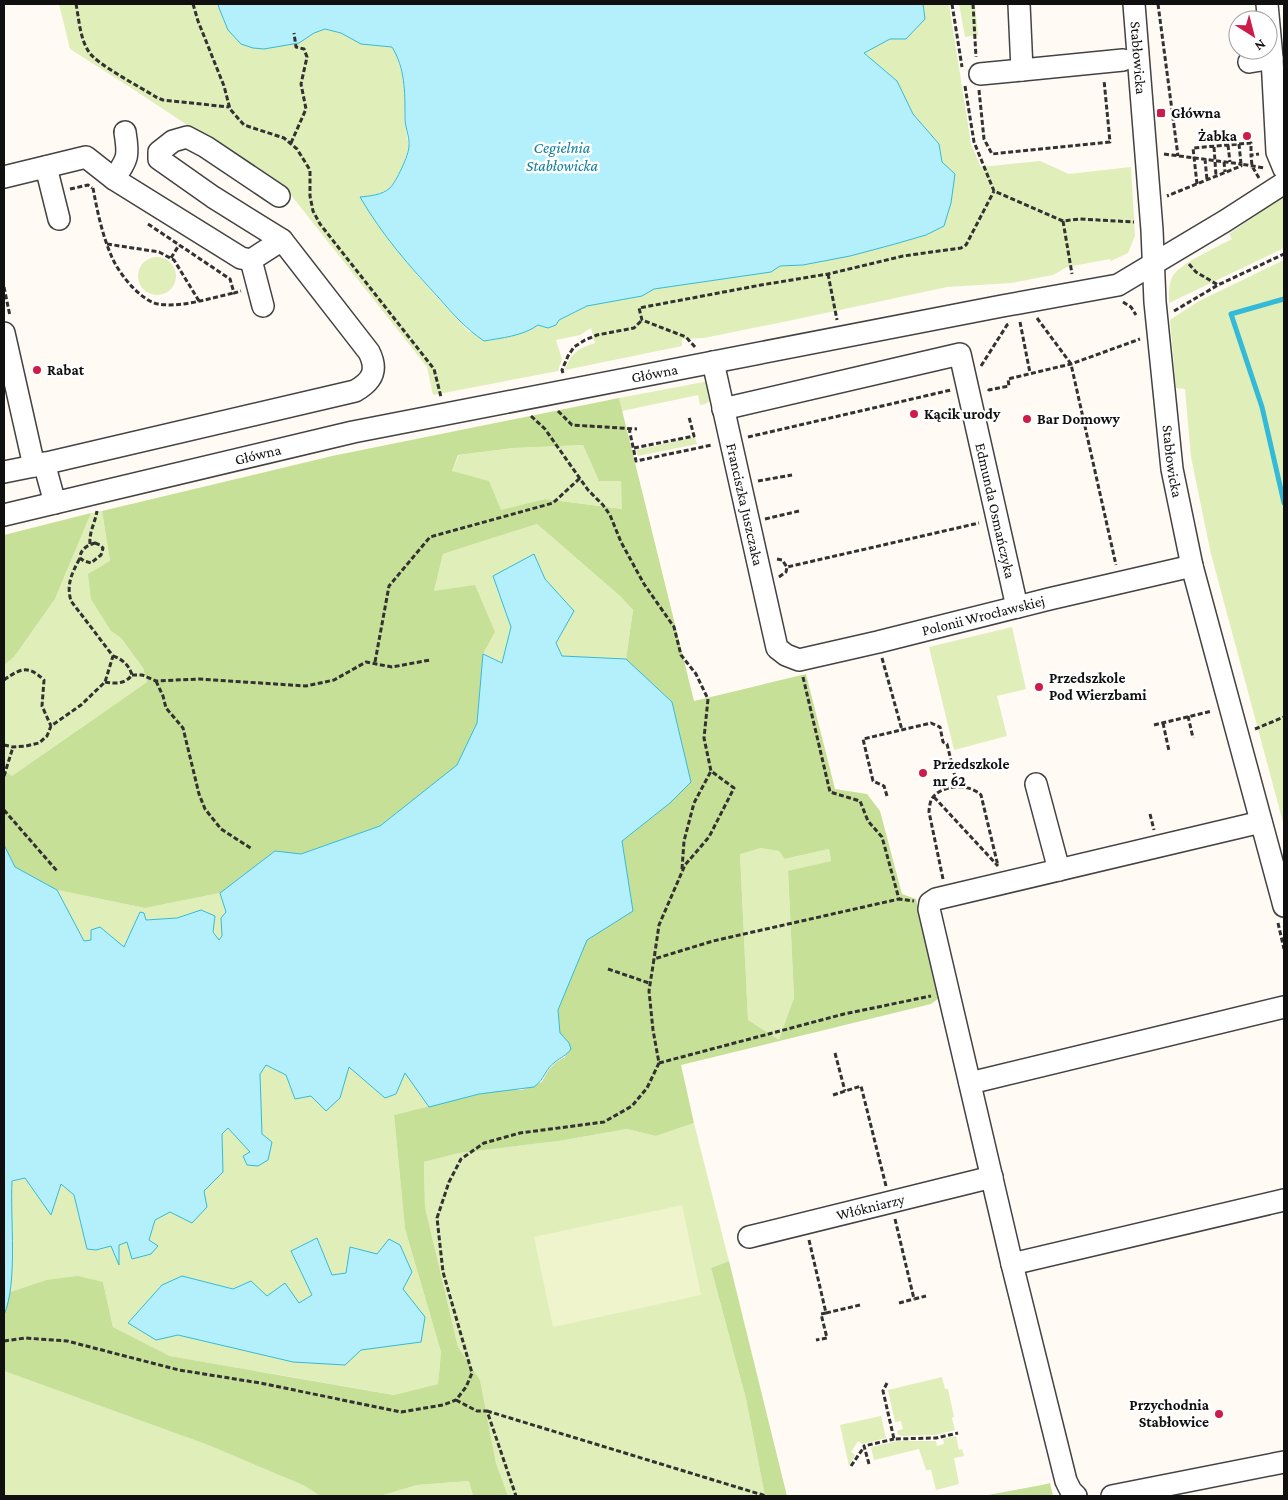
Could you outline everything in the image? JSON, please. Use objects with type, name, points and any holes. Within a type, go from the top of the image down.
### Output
[{"type":"street","points":[[1019,4],[1022,70]]},
{"type":"street","name":"Stabłowicka","points":[[1134,4],[1154,263],[1155,302],[1172,469],[1192,566],[1284,906]]},
{"type":"street","points":[[1249,62],[1260,60]]},
{"type":"street","points":[[1272,60],[1278,152],[1284,169]]},
{"type":"street","points":[[972,74],[1112,61]]},
{"type":"street","points":[[107,186],[123,165],[128,153],[125,132]]},
{"type":"street","points":[[4,472],[355,391],[370,380],[374,370],[373,360],[369,352],[282,240],[213,197],[159,159],[160,152],[174,141],[187,137],[206,147],[278,196]]},
{"type":"street","points":[[4,177],[86,157],[107,186],[241,258],[251,260],[282,240]]},
{"type":"street","points":[[46,167],[59,219]]},
{"type":"street","name":"Główna","points":[[4,515],[353,432],[705,357],[1113,286],[1284,183]]},
{"type":"street","points":[[251,260],[261,297]]},
{"type":"street","points":[[4,333],[39,464],[54,503]]},
{"type":"street","name":"Edmunda Osmańczyka","points":[[723,409],[960,354],[1017,608]]},
{"type":"street","name":"Franciszka Juszczaka","points":[[705,357],[723,409],[731,441],[777,648],[786,655],[799,660]]},
{"type":"street","name":"Polonii Wrocławskiej","points":[[799,660],[1192,566]]},
{"type":"street","points":[[1036,784],[1059,870]]},
{"type":"street","points":[[1076,1496],[1071,1491],[1066,1480],[1012,1264],[929,909],[930,903],[940,898],[1262,822]]},
{"type":"street","points":[[970,1083],[1284,1007]]},
{"type":"street","name":"Włókniarzy","points":[[749,1237],[992,1177]]},
{"type":"street","points":[[1012,1264],[1284,1200]]},
{"type":"street","points":[[1112,1496],[1284,1462]]},
{"type":"path","points":[[76,4],[84,43],[90,54],[99,62],[163,100],[229,107]]},
{"type":"path","points":[[193,4],[224,86],[229,107],[244,125],[284,138],[297,149],[310,170],[310,196],[313,210],[320,224],[434,369],[442,400]]},
{"type":"path","points":[[952,4],[972,74],[984,138],[992,154],[1110,142],[1112,61]]},
{"type":"path","points":[[973,4],[972,74],[974,142],[994,191],[1062,221],[1080,219],[1139,222]]},
{"type":"path","points":[[1158,4],[1178,156]]},
{"type":"path","points":[[290,143],[306,109],[301,84],[307,52],[296,47],[294,33]]},
{"type":"path","points":[[1196,184],[1193,148],[1251,143],[1251,155]]},
{"type":"path","points":[[1167,196],[1241,166],[1238,144]]},
{"type":"path","points":[[1228,145],[1230,162]]},
{"type":"path","points":[[1214,147],[1216,176]]},
{"type":"path","points":[[1164,154],[1252,166],[1262,185]]},
{"type":"path","points":[[1205,159],[1207,180]]},
{"type":"path","points":[[1224,162],[1225,172]]},
{"type":"path","points":[[64,191],[88,185],[93,188],[107,186]]},
{"type":"path","points":[[93,188],[97,212],[111,257],[140,295],[156,304],[180,305],[234,293],[261,297]]},
{"type":"path","points":[[642,320],[639,308],[828,274],[910,254],[954,250],[966,245],[994,191]]},
{"type":"path","points":[[140,219],[230,279],[234,293]]},
{"type":"path","points":[[1062,221],[1072,274]]},
{"type":"path","points":[[107,244],[159,252],[171,258],[199,301]]},
{"type":"path","points":[[171,258],[179,245]]},
{"type":"path","points":[[1167,315],[1218,285],[1284,254]]},
{"type":"path","points":[[1187,262],[1196,272],[1218,285]]},
{"type":"path","points":[[828,274],[837,320]]},
{"type":"path","points":[[979,369],[1007,325],[1036,317],[1071,364],[1120,582]]},
{"type":"path","points":[[642,320],[686,337],[705,357]]},
{"type":"path","points":[[562,377],[562,370],[574,347],[597,335],[634,328],[642,320]]},
{"type":"path","points":[[1020,322],[1030,373]]},
{"type":"path","points":[[988,382],[989,390],[1009,386],[1008,379],[1071,364],[1141,338]]},
{"type":"path","points":[[629,428],[636,461],[954,390]]},
{"type":"path","points":[[556,409],[572,425],[637,429]]},
{"type":"path","points":[[4,1341],[25,1338],[67,1341],[179,1370],[260,1382],[401,1412],[443,1405],[456,1400],[466,1388],[472,1373],[443,1272],[437,1218],[449,1182],[462,1158],[484,1142],[520,1133],[604,1122],[632,1106],[647,1088],[659,1063],[652,1030],[649,983],[660,925],[685,865],[709,837],[734,788],[712,771],[704,738],[708,699],[696,674],[681,654],[674,627],[644,584],[620,542],[610,515],[580,478],[545,429],[529,414]]},
{"type":"path","points":[[634,448],[694,436],[689,417]]},
{"type":"path","points":[[755,482],[792,475]]},
{"type":"path","points":[[375,662],[389,586],[430,537],[552,502],[580,478]]},
{"type":"path","points":[[90,544],[89,534],[96,522],[97,508]]},
{"type":"path","points":[[764,519],[799,511]]},
{"type":"path","points":[[787,567],[997,519]]},
{"type":"path","points":[[80,558],[91,563],[101,555],[102,548],[100,545],[90,544],[82,550],[68,583],[71,601],[113,656],[120,659],[131,670],[132,675],[129,680],[115,684],[105,682]]},
{"type":"path","points":[[773,560],[782,560],[787,567]]},
{"type":"path","points":[[777,578],[783,575],[787,567]]},
{"type":"path","points":[[4,745],[13,747],[39,743],[47,736],[51,726],[81,705],[105,682],[113,656]]},
{"type":"path","points":[[882,656],[902,730]]},
{"type":"path","points":[[132,675],[142,675],[156,681],[199,680],[306,686],[334,680],[366,662],[375,662],[392,667],[430,660]]},
{"type":"path","points":[[799,660],[830,792],[860,801],[868,821],[882,837],[899,899]]},
{"type":"path","points":[[4,680],[17,671],[27,669],[36,673],[44,680],[42,706],[51,726]]},
{"type":"path","points":[[156,681],[166,708],[183,728],[199,794],[205,809],[221,829],[252,849]]},
{"type":"path","points":[[1154,725],[1170,719],[1220,709]]},
{"type":"path","points":[[1188,716],[1193,738]]},
{"type":"path","points":[[1237,734],[1258,728],[1284,717]]},
{"type":"path","points":[[887,796],[884,786],[873,781],[863,739],[931,723],[940,727],[943,742],[947,744],[956,781]]},
{"type":"path","points":[[1162,723],[1169,751]]},
{"type":"path","points":[[4,776],[13,747]]},
{"type":"path","points":[[682,874],[684,841],[694,802],[712,771]]},
{"type":"path","points":[[944,884],[929,812],[934,797],[940,792],[962,786],[972,789],[981,795],[999,871]]},
{"type":"path","points":[[934,797],[998,866]]},
{"type":"path","points":[[4,810],[57,872]]},
{"type":"path","points":[[1150,814],[1155,834]]},
{"type":"path","points":[[654,959],[714,941],[899,899],[930,903]]},
{"type":"path","points":[[608,969],[649,983]]},
{"type":"path","points":[[659,1063],[844,1014],[949,993]]},
{"type":"path","points":[[835,1053],[845,1091]]},
{"type":"path","points":[[832,1095],[861,1086],[888,1193]]},
{"type":"path","points":[[887,1221],[895,1219],[914,1299]]},
{"type":"path","points":[[817,1238],[809,1240],[826,1313]]},
{"type":"path","points":[[899,1303],[926,1296]]},
{"type":"path","points":[[816,1340],[827,1338],[821,1314],[860,1305]]},
{"type":"path","points":[[887,1383],[883,1391],[894,1439]]},
{"type":"path","points":[[456,1400],[477,1411],[487,1411],[766,1496]]},
{"type":"path","points":[[487,1411],[516,1496]]},
{"type":"path","points":[[851,1466],[864,1446],[894,1439],[936,1438],[958,1433]]},
{"type":"path","points":[[864,1446],[869,1464]]},
{"type":"green space","points":[[59,4],[218,4],[228,30],[264,49],[299,43],[314,33],[325,29],[341,33],[361,44],[392,47],[402,74],[406,98],[404,118],[409,147],[402,169],[390,188],[376,195],[361,198],[397,251],[469,332],[532,329],[538,325],[548,328],[556,325],[559,320],[587,306],[642,296],[654,289],[770,272],[780,266],[803,265],[895,244],[926,235],[944,226],[955,174],[942,162],[939,144],[913,114],[897,81],[864,53],[925,19],[923,4],[949,4],[971,144],[981,167],[1040,161],[1069,174],[1131,167],[1135,236],[1128,253],[1111,261],[1110,259],[1067,267],[1053,275],[1011,283],[947,287],[704,338],[682,339],[682,346],[565,370],[576,352],[595,343],[591,328],[580,335],[556,340],[562,359],[558,371],[433,395],[427,367],[291,195],[70,49]]},
{"type":"green space","points":[[959,4],[975,4],[978,35],[965,37]]},
{"type":"green space","points":[[1284,191],[1284,248],[1169,303],[1170,283],[1179,269],[1232,239],[1229,234],[1255,216],[1252,212]]},
{"type":"green space","points":[[157,257],[164,258],[170,263],[175,269],[175,283],[170,289],[164,294],[157,295],[150,294],[144,289],[139,283],[138,276],[139,269],[144,263],[150,258]]},
{"type":"green space","points":[[1284,260],[1284,826],[1211,554],[1191,457],[1185,389],[1176,388],[1170,320],[1199,301]]},
{"type":"green space","points":[[709,381],[711,400],[705,404],[700,405],[698,395],[622,411],[619,398]]},
{"type":"green space","points":[[619,398],[694,701],[806,674],[835,789],[867,794],[880,811],[902,894],[916,899],[939,998],[931,1004],[681,1065],[694,1123],[656,1136],[627,1129],[559,1141],[459,1153],[424,1162],[425,1207],[458,1347],[480,1380],[496,1463],[508,1496],[473,1496],[469,1481],[417,1485],[380,1496],[320,1496],[305,1486],[208,1445],[4,1371],[4,1315],[10,1292],[46,1280],[78,1276],[103,1282],[113,1327],[170,1356],[394,1395],[438,1384],[441,1352],[405,1229],[394,1115],[479,1094],[507,1089],[522,1090],[542,1082],[551,1067],[565,1057],[569,1043],[560,1033],[558,1010],[587,940],[633,911],[622,841],[670,803],[691,782],[672,702],[626,659],[633,610],[620,596],[537,524],[443,554],[434,591],[475,585],[495,632],[483,654],[477,723],[457,765],[380,826],[301,854],[275,851],[220,893],[145,908],[57,890],[15,867],[4,845],[4,770],[12,776],[147,682],[143,668],[121,638],[111,631],[91,599],[88,574],[110,561],[102,511],[332,456]],"holes":[[[583,445],[599,481],[621,481],[622,509],[545,499],[501,510],[489,481],[452,471],[458,455],[515,448]],[[761,848],[779,851],[785,859],[829,849],[831,861],[788,871],[794,998],[779,1040],[748,1020],[740,854]]]},
{"type":"green space","points":[[695,437],[697,444],[638,456],[636,450]]},
{"type":"green space","points":[[583,445],[599,481],[621,481],[623,509],[545,499],[501,511],[452,471],[459,455],[515,448]]},
{"type":"green space","points":[[102,511],[110,561],[111,631],[121,638],[143,668],[147,682],[12,776],[4,770],[4,665],[14,657],[55,599],[91,513]]},
{"type":"green space","points":[[91,513],[55,599],[14,657],[4,665],[4,535]]},
{"type":"green space","points":[[537,524],[620,596],[633,610],[626,659],[562,657],[556,643],[574,611],[545,579],[534,554],[493,576],[511,627],[502,663],[483,654],[495,632],[434,591],[443,554]]},
{"type":"green space","points":[[1012,627],[1026,689],[997,696],[1007,736],[954,750],[929,647]]},
{"type":"green space","points":[[762,848],[779,851],[786,859],[829,849],[831,861],[788,872],[794,998],[780,1041],[748,1020],[740,853]]},
{"type":"green space","points":[[57,890],[145,908],[220,893],[226,912],[221,918],[222,936],[219,940],[201,911],[177,918],[146,920],[144,913],[124,947],[91,940],[84,941]]},
{"type":"green space","points":[[266,1065],[286,1075],[295,1099],[311,1096],[340,1098],[349,1067],[396,1093],[405,1072],[429,1107],[394,1115],[405,1229],[441,1352],[438,1384],[395,1395],[170,1356],[113,1327],[103,1282],[46,1280],[10,1292],[12,1182],[25,1178],[51,1215],[61,1184],[74,1195],[87,1249],[96,1250],[111,1246],[119,1263],[119,1245],[127,1242],[149,1240],[155,1220],[204,1191],[223,1172],[222,1134],[228,1128],[251,1153],[247,1165],[262,1134],[260,1074]],"holes":[[[317,1238],[332,1275],[346,1273],[378,1254],[403,1289],[383,1345],[293,1362],[178,1335],[182,1276],[299,1303],[312,1296]]]},
{"type":"green space","points":[[694,1123],[729,1261],[711,1268],[746,1399],[765,1496],[508,1496],[496,1463],[480,1380],[458,1347],[425,1207],[424,1162],[459,1153],[559,1141],[627,1129],[656,1136]]},
{"type":"green space","points":[[682,1205],[701,1295],[553,1327],[534,1237]]},
{"type":"green space","points":[[729,1261],[787,1496],[765,1496],[746,1399],[711,1268]]},
{"type":"green space","points":[[4,1371],[208,1445],[305,1486],[320,1496],[4,1496]]},
{"type":"green space","points":[[942,1377],[945,1389],[948,1389],[955,1430],[936,1435],[901,1436],[898,1434],[897,1431],[903,1429],[901,1421],[895,1422],[888,1390]]},
{"type":"green space","points":[[881,1416],[886,1438],[862,1444],[858,1441],[851,1452],[855,1455],[849,1466],[840,1425]]},
{"type":"green space","points":[[956,1436],[959,1450],[962,1449],[964,1456],[954,1458],[959,1484],[936,1490],[931,1470],[926,1470],[919,1449],[874,1460],[871,1447],[898,1441],[936,1441],[937,1446],[944,1444],[943,1439]]},
{"type":"green space","points":[[469,1481],[473,1496],[380,1496],[417,1485]]},
{"type":"green space","points":[[1050,1483],[1053,1496],[982,1496],[1042,1485]]},
{"type":"water","name":"Cegielnia Stabłowicka","points":[[218,4],[923,4],[925,19],[906,39],[890,39],[864,53],[897,81],[913,114],[939,144],[942,162],[955,174],[951,203],[944,226],[926,235],[850,256],[803,265],[780,266],[771,272],[654,289],[642,296],[587,306],[559,320],[556,325],[548,328],[538,325],[519,334],[484,341],[460,321],[407,262],[387,237],[360,197],[380,194],[390,188],[396,180],[407,156],[409,138],[405,119],[402,72],[392,47],[361,44],[341,33],[325,29],[314,33],[299,43],[264,49],[253,48],[241,44],[228,30]]},
{"type":"water","points":[[534,554],[545,579],[574,611],[556,643],[562,656],[626,659],[672,702],[691,782],[670,803],[622,841],[633,911],[587,940],[558,1010],[560,1033],[569,1043],[571,1049],[549,1068],[541,1081],[534,1087],[479,1094],[429,1107],[405,1073],[396,1094],[385,1098],[349,1067],[340,1098],[326,1111],[311,1096],[295,1099],[286,1075],[266,1065],[260,1074],[262,1134],[272,1142],[268,1160],[258,1166],[247,1165],[243,1156],[250,1152],[228,1128],[222,1134],[223,1172],[204,1191],[207,1207],[192,1223],[170,1212],[155,1220],[149,1240],[158,1246],[151,1254],[132,1259],[127,1242],[119,1245],[119,1265],[111,1246],[96,1250],[87,1249],[74,1195],[61,1184],[51,1215],[25,1178],[12,1181],[13,1250],[11,1285],[4,1315],[4,845],[15,867],[57,890],[84,941],[91,940],[91,930],[100,927],[124,947],[140,912],[144,913],[146,920],[177,918],[201,910],[215,916],[213,932],[219,940],[222,936],[221,918],[226,912],[220,893],[275,851],[301,854],[380,826],[457,765],[477,723],[483,654],[502,663],[511,627],[493,576]]},
{"type":"water","points":[[317,1238],[332,1275],[346,1273],[350,1247],[377,1254],[389,1239],[400,1245],[412,1272],[403,1289],[425,1317],[421,1342],[361,1350],[345,1365],[293,1362],[178,1335],[156,1340],[128,1323],[162,1285],[182,1276],[233,1289],[251,1281],[267,1296],[285,1283],[299,1303],[312,1295],[291,1251]]},
{"type":"waterway","points":[[1284,299],[1231,314],[1262,407],[1284,503]]},
{"type":"place","name":"Główna","points":[[1161,113]]},
{"type":"place","name":"Żabka","points":[[1247,136]]},
{"type":"place","name":"Rabat","points":[[37,370]]},
{"type":"place","name":"Kącik urody","points":[[914,414]]},
{"type":"place","name":"Bar Domowy","points":[[1027,419]]},
{"type":"place","name":"Przedszkole Pod Wierzbami","points":[[1039,687]]},
{"type":"place","name":"Przedszkole nr 62","points":[[923,773]]},
{"type":"place","name":"Przychodnia Stabłowice","points":[[1219,1414]]}]
